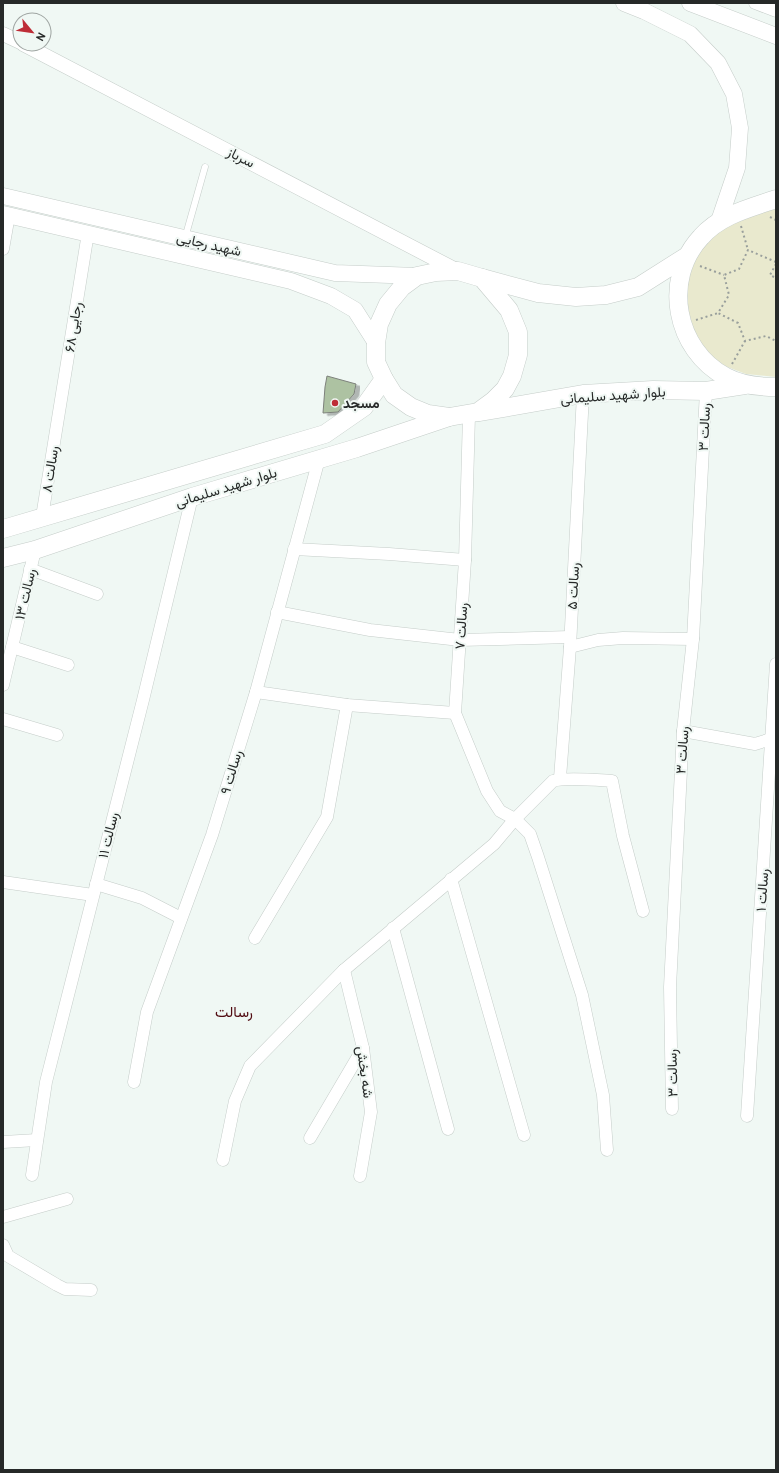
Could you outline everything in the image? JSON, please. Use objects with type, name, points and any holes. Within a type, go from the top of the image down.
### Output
[{"type":"main road","points":[[624,3],[644,11],[690,34],[718,63],[734,94],[740,128],[737,168],[719,221]]},
{"type":"main road","points":[[690,3],[775,34]]},
{"type":"main road","name":"شهید رجایی","points":[[3,196],[336,273],[417,276]]},
{"type":"main road","points":[[776,199],[740,211],[719,221],[701,237],[691,260],[680,278],[678,302],[682,325],[692,346],[707,364],[726,377],[748,385],[776,387]]},
{"type":"main road","name":"شهید رجایی","points":[[6,214],[291,281],[331,296],[355,310],[376,343]]},
{"type":"main road","points":[[449,417],[428,414],[411,407],[394,395],[376,362],[376,343],[379,324],[388,304],[402,287],[417,276],[436,272],[458,270],[538,293],[576,297],[606,295],[638,287],[691,260]]},
{"type":"main road","points":[[473,414],[493,401],[505,389],[512,376],[518,355],[518,332],[509,310],[482,278]]},
{"type":"main road","name":"بلوار شهید سلیمانی","points":[[3,529],[325,434],[364,407],[384,379]]},
{"type":"main road","name":"بلوار شهید سلیمانی","points":[[3,558],[35,550],[192,497],[357,448],[449,417],[583,394],[653,390],[706,391],[748,385]]},
{"type":"street","points":[[755,3],[776,11]]},
{"type":"street","name":"سرباز","points":[[38,52],[458,270]]},
{"type":"street","points":[[3,250],[6,214]]},
{"type":"street","name":"رجایی ۶۸","points":[[58,421],[88,233]]},
{"type":"street","name":"رسالت ۳","points":[[672,1109],[670,987],[683,731],[693,639],[706,391]]},
{"type":"street","name":"رسالت ۵","points":[[560,778],[570,642],[583,394]]},
{"type":"street","name":"رسالت ۷","points":[[473,414],[455,713],[487,791],[500,812],[515,819],[530,834],[582,995],[602,1095],[607,1150]]},
{"type":"street","name":"رسالت ۸","points":[[42,517],[58,421]]},
{"type":"street","name":"رسالت ۹","points":[[134,1082],[147,1012],[212,835],[256,692],[319,459]]},
{"type":"street","name":"رسالت ۱۱","points":[[32,1175],[46,1082],[143,700],[192,497]]},
{"type":"street","points":[[294,549],[465,560]]},
{"type":"street","name":"رسالت ۱۳","points":[[3,685],[35,550]]},
{"type":"street","points":[[30,569],[97,594]]},
{"type":"street","points":[[278,612],[370,630],[460,640],[570,642],[623,638],[693,639]]},
{"type":"street","points":[[12,647],[68,665]]},
{"type":"street","name":"رسالت ۱","points":[[747,1116],[776,664]]},
{"type":"street","points":[[256,692],[347,705],[455,713]]},
{"type":"street","points":[[255,938],[327,817],[347,705]]},
{"type":"street","points":[[3,719],[57,735]]},
{"type":"street","points":[[683,731],[755,744],[771,739]]},
{"type":"street","points":[[223,1160],[235,1102],[250,1066],[344,970],[494,844],[515,819],[553,781],[560,778],[570,780],[612,781],[623,836],[643,911]]},
{"type":"street","points":[[451,879],[524,1135]]},
{"type":"street","points":[[3,882],[95,889],[142,898],[181,918]]},
{"type":"street","points":[[393,928],[448,1129]]},
{"type":"street","name":"شه بخش","points":[[344,970],[363,1048],[371,1112],[360,1176]]},
{"type":"street","points":[[310,1138],[363,1048]]},
{"type":"street","points":[[3,1142],[37,1140]]},
{"type":"street","points":[[3,1217],[67,1199]]},
{"type":"street","points":[[3,1245],[8,1256],[57,1285],[65,1288],[91,1290]]},
{"type":"lane","points":[[185,238],[205,167]]},
{"type":"path","points":[[691,260],[724,275],[739,269],[748,250],[740,223],[736,225]]},
{"type":"path","points":[[748,250],[776,263],[770,275],[776,278]]},
{"type":"path","points":[[690,322],[718,313],[729,295],[724,275]]},
{"type":"path","points":[[718,313],[738,323],[745,341]]},
{"type":"path","points":[[731,364],[745,341],[766,336],[776,341]]},
{"type":"path","points":[[728,363],[737,366]]},
{"type":"green space","points":[[776,205],[776,377],[746,374],[717,363],[689,331],[686,278],[701,250],[717,233],[730,223]]},
{"type":"building","name":"مسجد","points":[[327,376],[356,384],[354,394],[338,412],[323,413]]},
{"type":"place","name":"مسجد","points":[[335,403]]},
{"type":"district","name":"رسالت","points":[[234,1012]]}]
